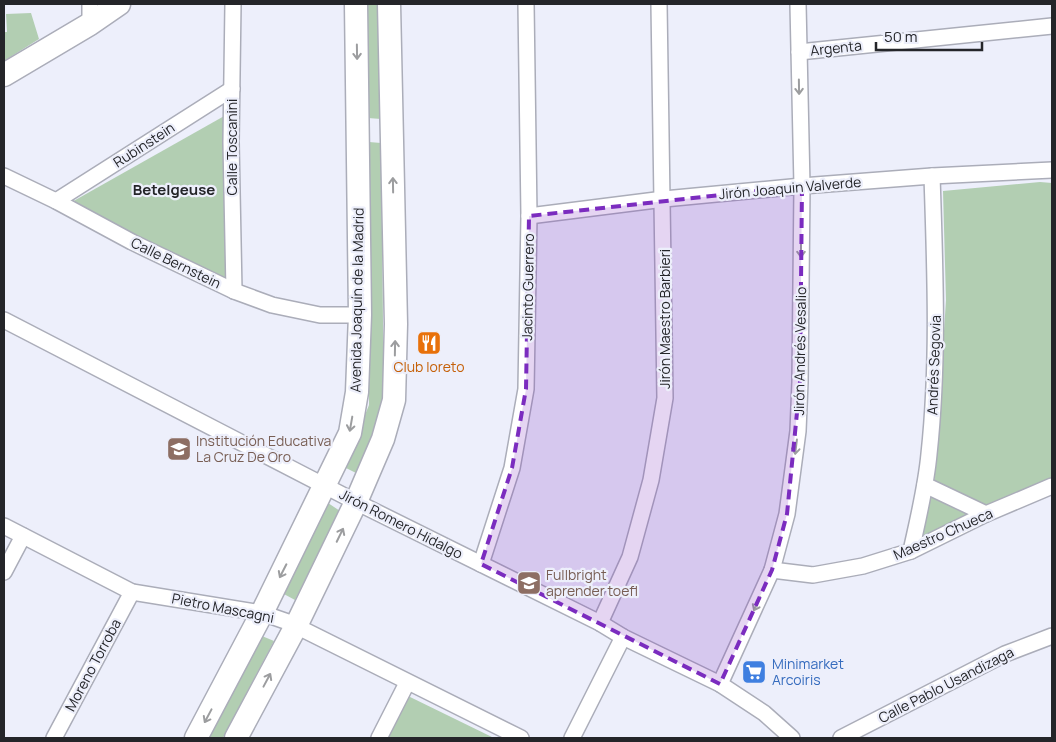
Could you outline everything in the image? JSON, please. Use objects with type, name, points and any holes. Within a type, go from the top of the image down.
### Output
[{"type":"street","points":[[4,75],[90,14],[119,4]]},
{"type":"street","name":"Calle Toscanini","points":[[233,4],[231,142],[234,291]]},
{"type":"street","name":"Avenida Joaquín de la Madrid","points":[[196,738],[262,613],[350,433],[357,392],[360,315],[356,4]]},
{"type":"street","points":[[236,738],[296,626],[356,502],[383,439],[394,400],[396,324],[389,4]]},
{"type":"street","name":"Jacinto Guerrero","points":[[481,564],[512,468],[526,389],[529,216],[526,4]]},
{"type":"street","name":"Jirón Maestro Barbieri","points":[[600,623],[630,557],[651,480],[665,398],[664,199],[660,4]]},
{"type":"street","name":"Jirón Andrés Vesalio","points":[[720,684],[772,570],[787,514],[798,430],[802,186],[798,4]]},
{"type":"street","name":"Argenta","points":[[798,52],[1052,26]]},
{"type":"street","name":"Rubinstein","points":[[56,201],[232,89]]},
{"type":"street","points":[[357,127],[392,128]]},
{"type":"street","name":"Jirón Joaquin Valverde","points":[[529,216],[664,199],[802,186],[932,176],[1052,170]]},
{"type":"street","name":"Calle Bernstein","points":[[4,176],[56,201],[132,242],[234,291],[272,305],[320,315],[360,315]]},
{"type":"street","name":"Andrés Segovia","points":[[911,551],[925,485],[935,374],[936,292],[932,176]]},
{"type":"street","name":"Jirón Romero Hidalgo","points":[[4,320],[356,502],[720,684],[764,713],[792,738]]},
{"type":"street","points":[[925,485],[986,514]]},
{"type":"street","name":"Maestro Chueca","points":[[772,570],[813,575],[863,566],[911,551],[986,514],[1052,486]]},
{"type":"street","name":"Pietro Mascagni","points":[[4,526],[132,592],[262,613],[296,626],[407,683],[521,738]]},
{"type":"street","points":[[4,572],[23,536]]},
{"type":"street","name":"Moreno Torroba","points":[[54,738],[132,592]]},
{"type":"street","name":"Calle Pablo Usandizaga","points":[[841,738],[1005,654],[1052,636]]},
{"type":"street","points":[[572,738],[623,637]]},
{"type":"street","points":[[379,738],[407,683]]},
{"type":"highlighted area","points":[[802,186],[800,382],[787,514],[772,570],[720,684],[481,564],[512,468],[526,389],[529,216]]},
{"type":"green space","points":[[365,4],[381,4],[381,119],[368,118]]},
{"type":"green space","points":[[31,13],[39,39],[4,61],[4,32],[7,32],[6,14]]},
{"type":"green space","points":[[226,115],[227,285],[70,203]]},
{"type":"green space","points":[[369,142],[381,143],[384,411],[358,474],[344,467],[369,405]]},
{"type":"green space","points":[[1040,182],[1052,183],[1052,481],[987,509],[934,485],[946,300],[943,191]]},
{"type":"green space","points":[[931,494],[978,515],[921,546]]},
{"type":"green space","points":[[328,503],[340,511],[295,600],[282,593]]},
{"type":"green space","points":[[262,636],[274,641],[223,738],[208,738]]},
{"type":"green space","points":[[406,695],[494,738],[385,738]]},
{"type":"place","name":"Club loreto","points":[[429,343]]},
{"type":"place","name":"Institución Educativa La Cruz De Oro","points":[[179,449]]},
{"type":"place","name":"Fullbright aprender toefl","points":[[529,583]]},
{"type":"place","name":"Minimarket Arcoiris","points":[[754,672]]},
{"type":"district","name":"Betelgeuse","points":[[174,190]]}]
